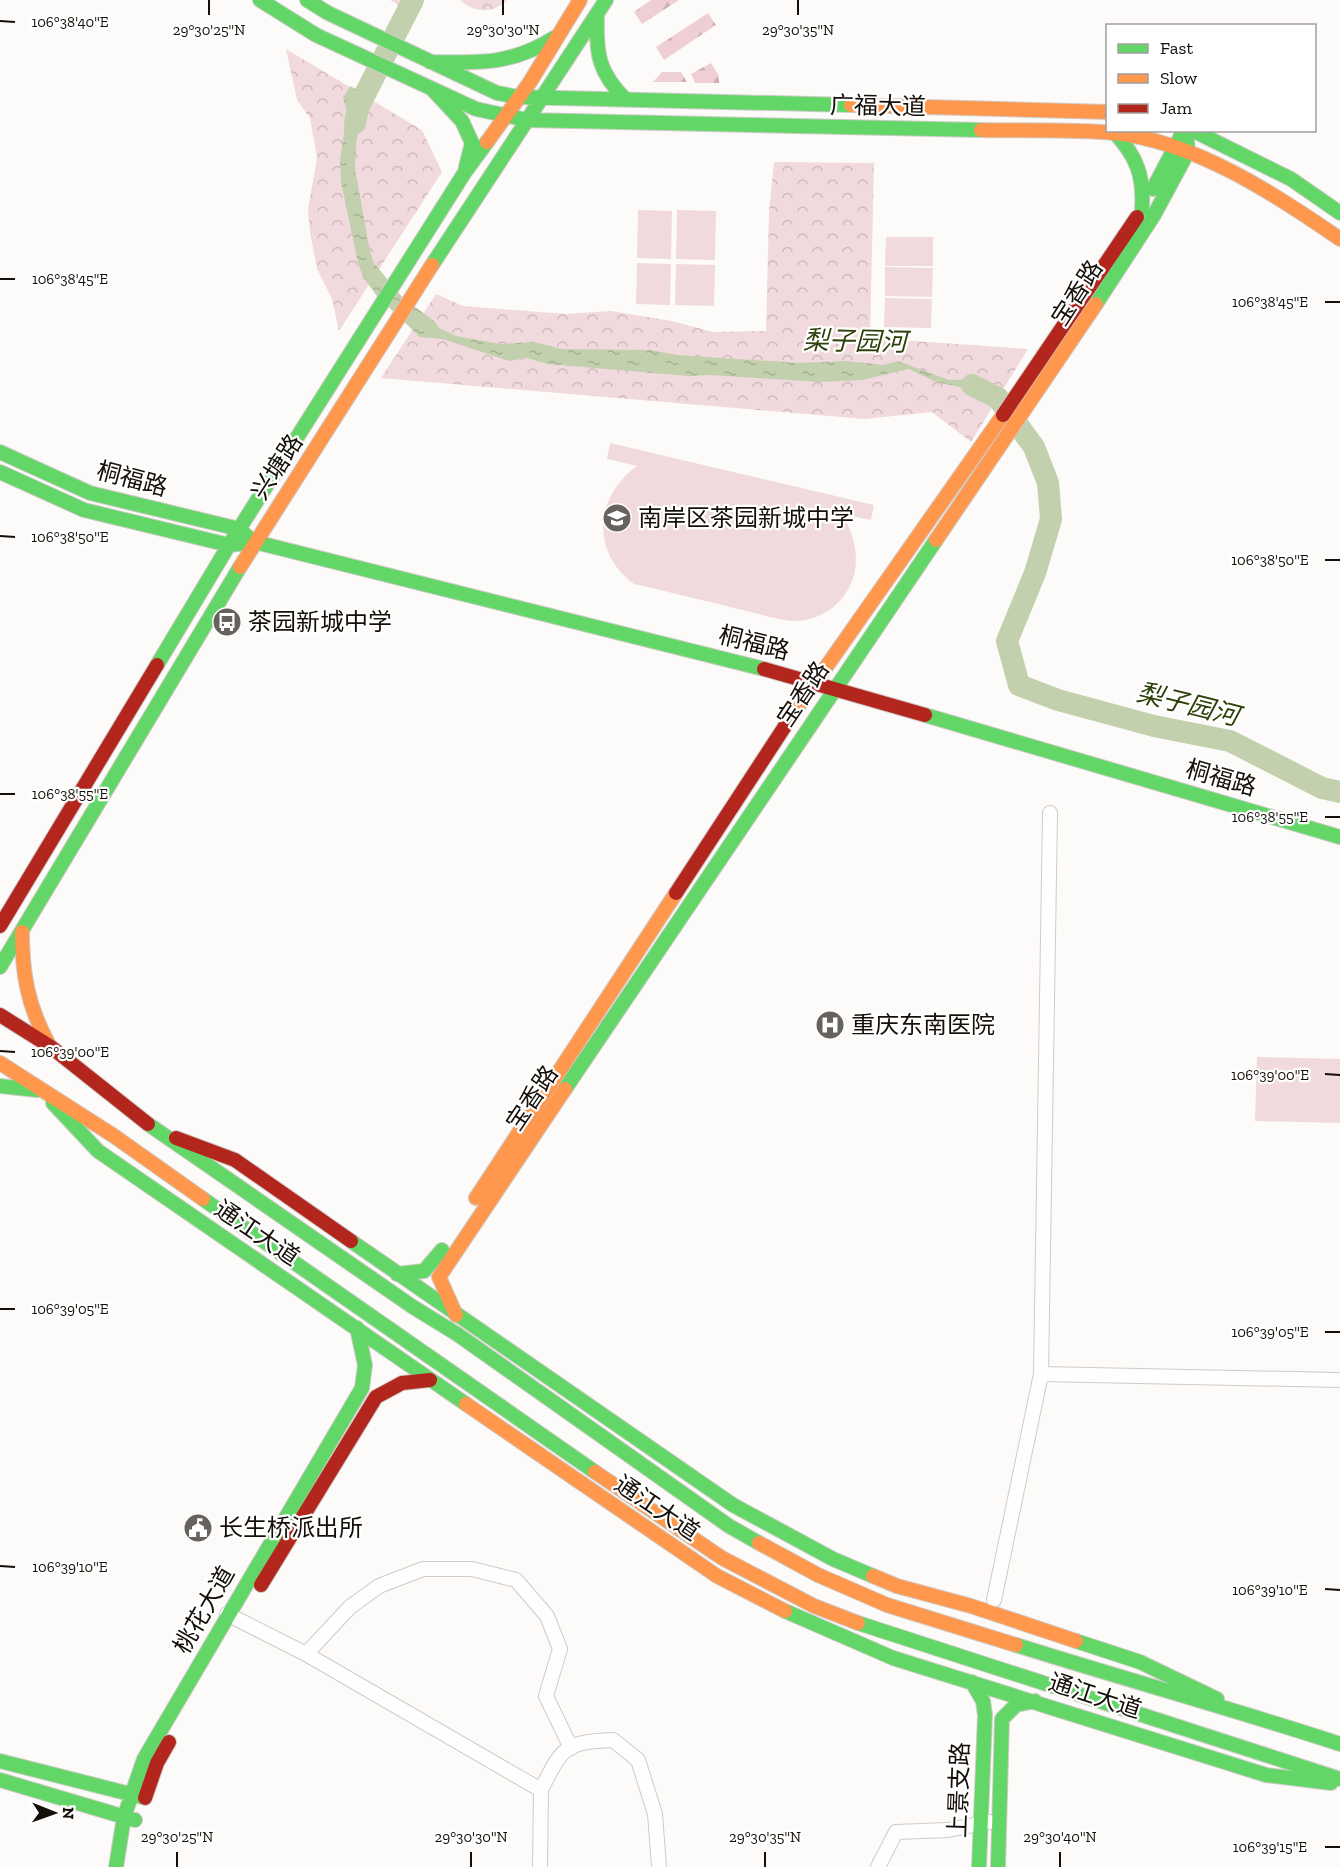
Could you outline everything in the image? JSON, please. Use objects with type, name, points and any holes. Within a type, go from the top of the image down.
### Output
[{"type":"street","name":"广福大道","points":[[260,0],[316,35],[476,109],[504,117],[527,120],[1115,133],[1182,150],[1282,199],[1340,239]]},
{"type":"street","name":"广福大道","points":[[307,0],[328,13],[497,93],[518,97],[543,100],[1106,112]]},
{"type":"street","name":"兴塘路","points":[[0,926],[239,529],[465,172],[518,97],[580,0]]},
{"type":"street","name":"兴塘路","points":[[0,967],[255,543],[318,446],[374,353],[527,120],[543,100],[606,0]]},
{"type":"street","points":[[597,15],[596,52],[600,70],[609,84],[626,100]]},
{"type":"street","points":[[430,62],[486,64],[510,61],[535,51],[558,36]]},
{"type":"street","points":[[433,90],[462,121],[472,143],[465,172]]},
{"type":"street","points":[[1182,150],[1185,132]]},
{"type":"street","points":[[1196,132],[1291,179],[1340,213]]},
{"type":"street","points":[[1115,133],[1132,150],[1141,167],[1144,183],[1142,209]]},
{"type":"street","name":"宝香路","points":[[435,1273],[814,682],[965,472],[1182,150]]},
{"type":"street","name":"宝香路","points":[[435,1273],[1043,386],[1154,215],[1182,150]]},
{"type":"street","name":"桐福路","points":[[0,453],[90,493],[239,529],[255,543]]},
{"type":"street","name":"桐福路","points":[[0,472],[84,510],[229,545],[255,543],[814,682],[1340,837]]},
{"type":"street","points":[[994,1600],[1041,1374],[1050,813]]},
{"type":"street","points":[[0,910],[25,885]]},
{"type":"street","points":[[22,931],[23,991],[32,1015],[51,1047]]},
{"type":"street","name":"通江大道","points":[[0,1016],[51,1047],[159,1132],[413,1307],[457,1334],[729,1526],[818,1575],[887,1605],[1178,1696],[1243,1712],[1340,1744]]},
{"type":"street","name":"通江大道","points":[[0,1063],[114,1136],[444,1369],[722,1558],[814,1606],[856,1622],[1340,1779]]},
{"type":"street","points":[[0,1086],[40,1090]]},
{"type":"street","name":"通江大道","points":[[40,1090],[98,1151],[717,1576],[807,1623],[871,1650],[1266,1775],[1340,1784]]},
{"type":"street","name":"通江大道","points":[[159,1132],[235,1160],[733,1505],[833,1559],[897,1586],[971,1606],[1140,1662],[1243,1712]]},
{"type":"street","points":[[397,1274],[435,1273],[456,1315]]},
{"type":"street","name":"桃花大道","points":[[116,1867],[138,1796],[233,1617],[362,1388],[365,1365],[357,1328]]},
{"type":"street","points":[[1041,1374],[1340,1380]]},
{"type":"street","name":"桃花大道","points":[[233,1617],[376,1396],[402,1381],[430,1380]]},
{"type":"street","points":[[306,1654],[350,1607],[369,1593],[379,1586],[423,1569],[472,1569],[516,1581],[548,1616],[560,1649],[546,1696],[571,1748]]},
{"type":"street","points":[[971,1606],[994,1600]]},
{"type":"street","points":[[994,1600],[1021,1623]]},
{"type":"street","points":[[233,1617],[306,1654],[541,1790]]},
{"type":"street","name":"上景支路","points":[[972,1682],[983,1701],[985,1715],[979,1867]]},
{"type":"street","name":"上景支路","points":[[998,1867],[1002,1719],[1016,1706],[1035,1701]]},
{"type":"street","points":[[1059,1708],[1112,1706]]},
{"type":"street","points":[[540,1867],[541,1790],[559,1755],[582,1742],[613,1740],[638,1760],[655,1814],[659,1867]]},
{"type":"street","points":[[0,1761],[138,1796]]},
{"type":"street","points":[[0,1780],[130,1819]]},
{"type":"street","name":"桃花大道","points":[[128,1867],[130,1819]]},
{"type":"street","points":[[878,1867],[896,1832],[948,1830],[999,1820]]},
{"type":"green space","points":[[390,0],[424,0],[417,16]]},
{"type":"green space","points":[[460,0],[507,0],[496,8],[484,10],[471,7]]},
{"type":"green space","points":[[651,0],[679,0],[642,24],[634,12]]},
{"type":"green space","points":[[708,13],[716,25],[664,60],[656,47]]},
{"type":"green space","points":[[286,49],[422,130],[442,172],[339,331],[332,299],[317,269],[310,232],[308,209],[317,158],[310,118],[297,100]]},
{"type":"green space","points":[[711,63],[719,76],[719,83],[695,83],[691,74]]},
{"type":"green space","points":[[662,72],[681,72],[687,82],[653,82]]},
{"type":"green space","points":[[774,162],[874,163],[870,338],[1028,349],[971,442],[932,412],[865,419],[381,378],[436,294],[463,306],[566,314],[611,311],[672,321],[713,332],[766,331],[769,212]]},
{"type":"green space","points":[[638,210],[672,211],[671,259],[637,258]]},
{"type":"green space","points":[[677,210],[716,211],[715,260],[676,259]]},
{"type":"green space","points":[[886,237],[933,237],[933,266],[885,266]]},
{"type":"green space","points":[[637,263],[671,264],[670,305],[636,304]]},
{"type":"green space","points":[[676,264],[715,265],[714,306],[675,305]]},
{"type":"green space","points":[[885,267],[933,268],[932,297],[885,296]]},
{"type":"green space","points":[[885,298],[932,299],[931,328],[884,327]]},
{"type":"green space","points":[[610,443],[874,505],[871,520],[843,514],[854,541],[856,560],[849,588],[836,605],[819,616],[790,621],[634,584],[620,571],[610,556],[603,524],[606,508],[613,493],[623,478],[637,466],[607,459]]},
{"type":"green space","points":[[1257,1057],[1340,1059],[1340,1123],[1255,1121]]},
{"type":"water","points":[[350,86],[371,97],[364,110],[356,143],[355,169],[374,263],[403,298],[434,321],[439,328],[456,336],[500,344],[534,342],[562,349],[651,350],[677,355],[799,363],[846,361],[883,365],[898,361],[949,380],[973,379],[1001,393],[993,406],[990,400],[977,391],[936,382],[909,369],[862,380],[818,382],[710,375],[688,376],[548,364],[527,358],[509,361],[443,339],[420,337],[377,296],[363,277],[358,263],[341,182],[340,160],[347,111],[343,98]]},
{"type":"waterway","name":"梨子园河","points":[[355,123],[358,108],[413,0]]},
{"type":"waterway","name":"梨子园河","points":[[972,385],[998,398],[1034,447],[1048,483],[1051,519],[1035,573],[1007,641],[1019,685],[1058,700],[1154,726],[1230,741],[1322,788],[1340,792]]},
{"type":"traffic: fast","points":[[260,0],[316,35],[476,109],[527,120],[981,130]]},
{"type":"traffic: fast","points":[[307,0],[328,13],[497,93],[518,97],[851,105]]},
{"type":"traffic: fast","points":[[432,265],[606,0]]},
{"type":"traffic: fast","points":[[597,16],[598,52],[604,71],[626,100]]},
{"type":"traffic: fast","points":[[430,62],[479,62],[509,58],[554,38]]},
{"type":"traffic: fast","points":[[433,90],[462,121],[472,143],[466,167]]},
{"type":"traffic: fast","points":[[1153,189],[1183,132]]},
{"type":"traffic: fast","points":[[1096,304],[1154,215],[1188,152],[1186,132]]},
{"type":"traffic: fast","points":[[1196,132],[1291,179],[1340,213]]},
{"type":"traffic: fast","points":[[1115,133],[1129,150],[1138,168],[1142,187],[1142,209]]},
{"type":"traffic: fast","points":[[157,665],[229,545],[465,172],[487,142]]},
{"type":"traffic: fast","points":[[0,452],[90,493],[239,529],[250,539]]},
{"type":"traffic: fast","points":[[0,472],[84,510],[229,545],[255,542],[764,669]]},
{"type":"traffic: fast","points":[[565,1089],[936,540]]},
{"type":"traffic: fast","points":[[0,967],[240,567]]},
{"type":"traffic: fast","points":[[925,715],[1340,837]]},
{"type":"traffic: fast","points":[[0,1086],[37,1090]]},
{"type":"traffic: fast","points":[[53,1103],[98,1151],[466,1404]]},
{"type":"traffic: fast","points":[[148,1124],[413,1307],[457,1334],[729,1526],[759,1543]]},
{"type":"traffic: fast","points":[[203,1199],[595,1472]]},
{"type":"traffic: fast","points":[[351,1241],[733,1505],[833,1559],[873,1576]]},
{"type":"traffic: fast","points":[[397,1274],[424,1271],[442,1250]]},
{"type":"traffic: fast","points":[[116,1867],[124,1817],[144,1759],[362,1388],[365,1365],[357,1328]]},
{"type":"traffic: fast","points":[[785,1611],[893,1658],[1266,1775],[1331,1783]]},
{"type":"traffic: fast","points":[[858,1623],[1340,1779]]},
{"type":"traffic: fast","points":[[1076,1641],[1140,1662],[1217,1699]]},
{"type":"traffic: fast","points":[[1016,1645],[1340,1744]]},
{"type":"traffic: fast","points":[[972,1682],[983,1701],[985,1715],[979,1867]]},
{"type":"traffic: fast","points":[[998,1867],[1002,1719],[1016,1705],[1035,1701]]},
{"type":"traffic: fast","points":[[0,1761],[142,1797]]},
{"type":"traffic: fast","points":[[0,1780],[135,1820]]},
{"type":"traffic: slow","points":[[487,142],[530,82],[580,0]]},
{"type":"traffic: slow","points":[[851,105],[1106,112]]},
{"type":"traffic: slow","points":[[981,130],[1114,133],[1144,138],[1174,147],[1233,172],[1340,239]]},
{"type":"traffic: slow","points":[[240,567],[432,265]]},
{"type":"traffic: slow","points":[[936,540],[1096,304]]},
{"type":"traffic: slow","points":[[791,717],[1003,415]]},
{"type":"traffic: slow","points":[[476,1198],[676,893]]},
{"type":"traffic: slow","points":[[22,932],[23,962],[31,1003],[48,1043]]},
{"type":"traffic: slow","points":[[0,1063],[114,1136],[203,1199]]},
{"type":"traffic: slow","points":[[456,1315],[439,1277],[565,1089]]},
{"type":"traffic: slow","points":[[466,1404],[717,1576],[785,1611]]},
{"type":"traffic: slow","points":[[595,1472],[722,1558],[814,1606],[858,1623]]},
{"type":"traffic: slow","points":[[759,1543],[818,1575],[887,1605],[1016,1645]]},
{"type":"traffic: slow","points":[[873,1576],[897,1586],[971,1606],[1076,1641]]},
{"type":"traffic: jam","points":[[1003,415],[1137,217]]},
{"type":"traffic: jam","points":[[0,926],[157,665]]},
{"type":"traffic: jam","points":[[764,669],[925,715]]},
{"type":"traffic: jam","points":[[676,893],[791,717]]},
{"type":"traffic: jam","points":[[0,1015],[51,1047],[148,1124]]},
{"type":"traffic: jam","points":[[176,1138],[235,1160],[351,1241]]},
{"type":"traffic: jam","points":[[261,1585],[376,1397],[402,1383],[430,1380]]},
{"type":"traffic: jam","points":[[145,1798],[157,1763],[169,1742]]},
{"type":"place","name":"南岸区茶园新城中学","points":[[617,518]]},
{"type":"place","name":"茶园新城中学","points":[[227,622]]},
{"type":"place","name":"重庆东南医院","points":[[830,1025]]},
{"type":"place","name":"长生桥派出所","points":[[198,1528]]}]
